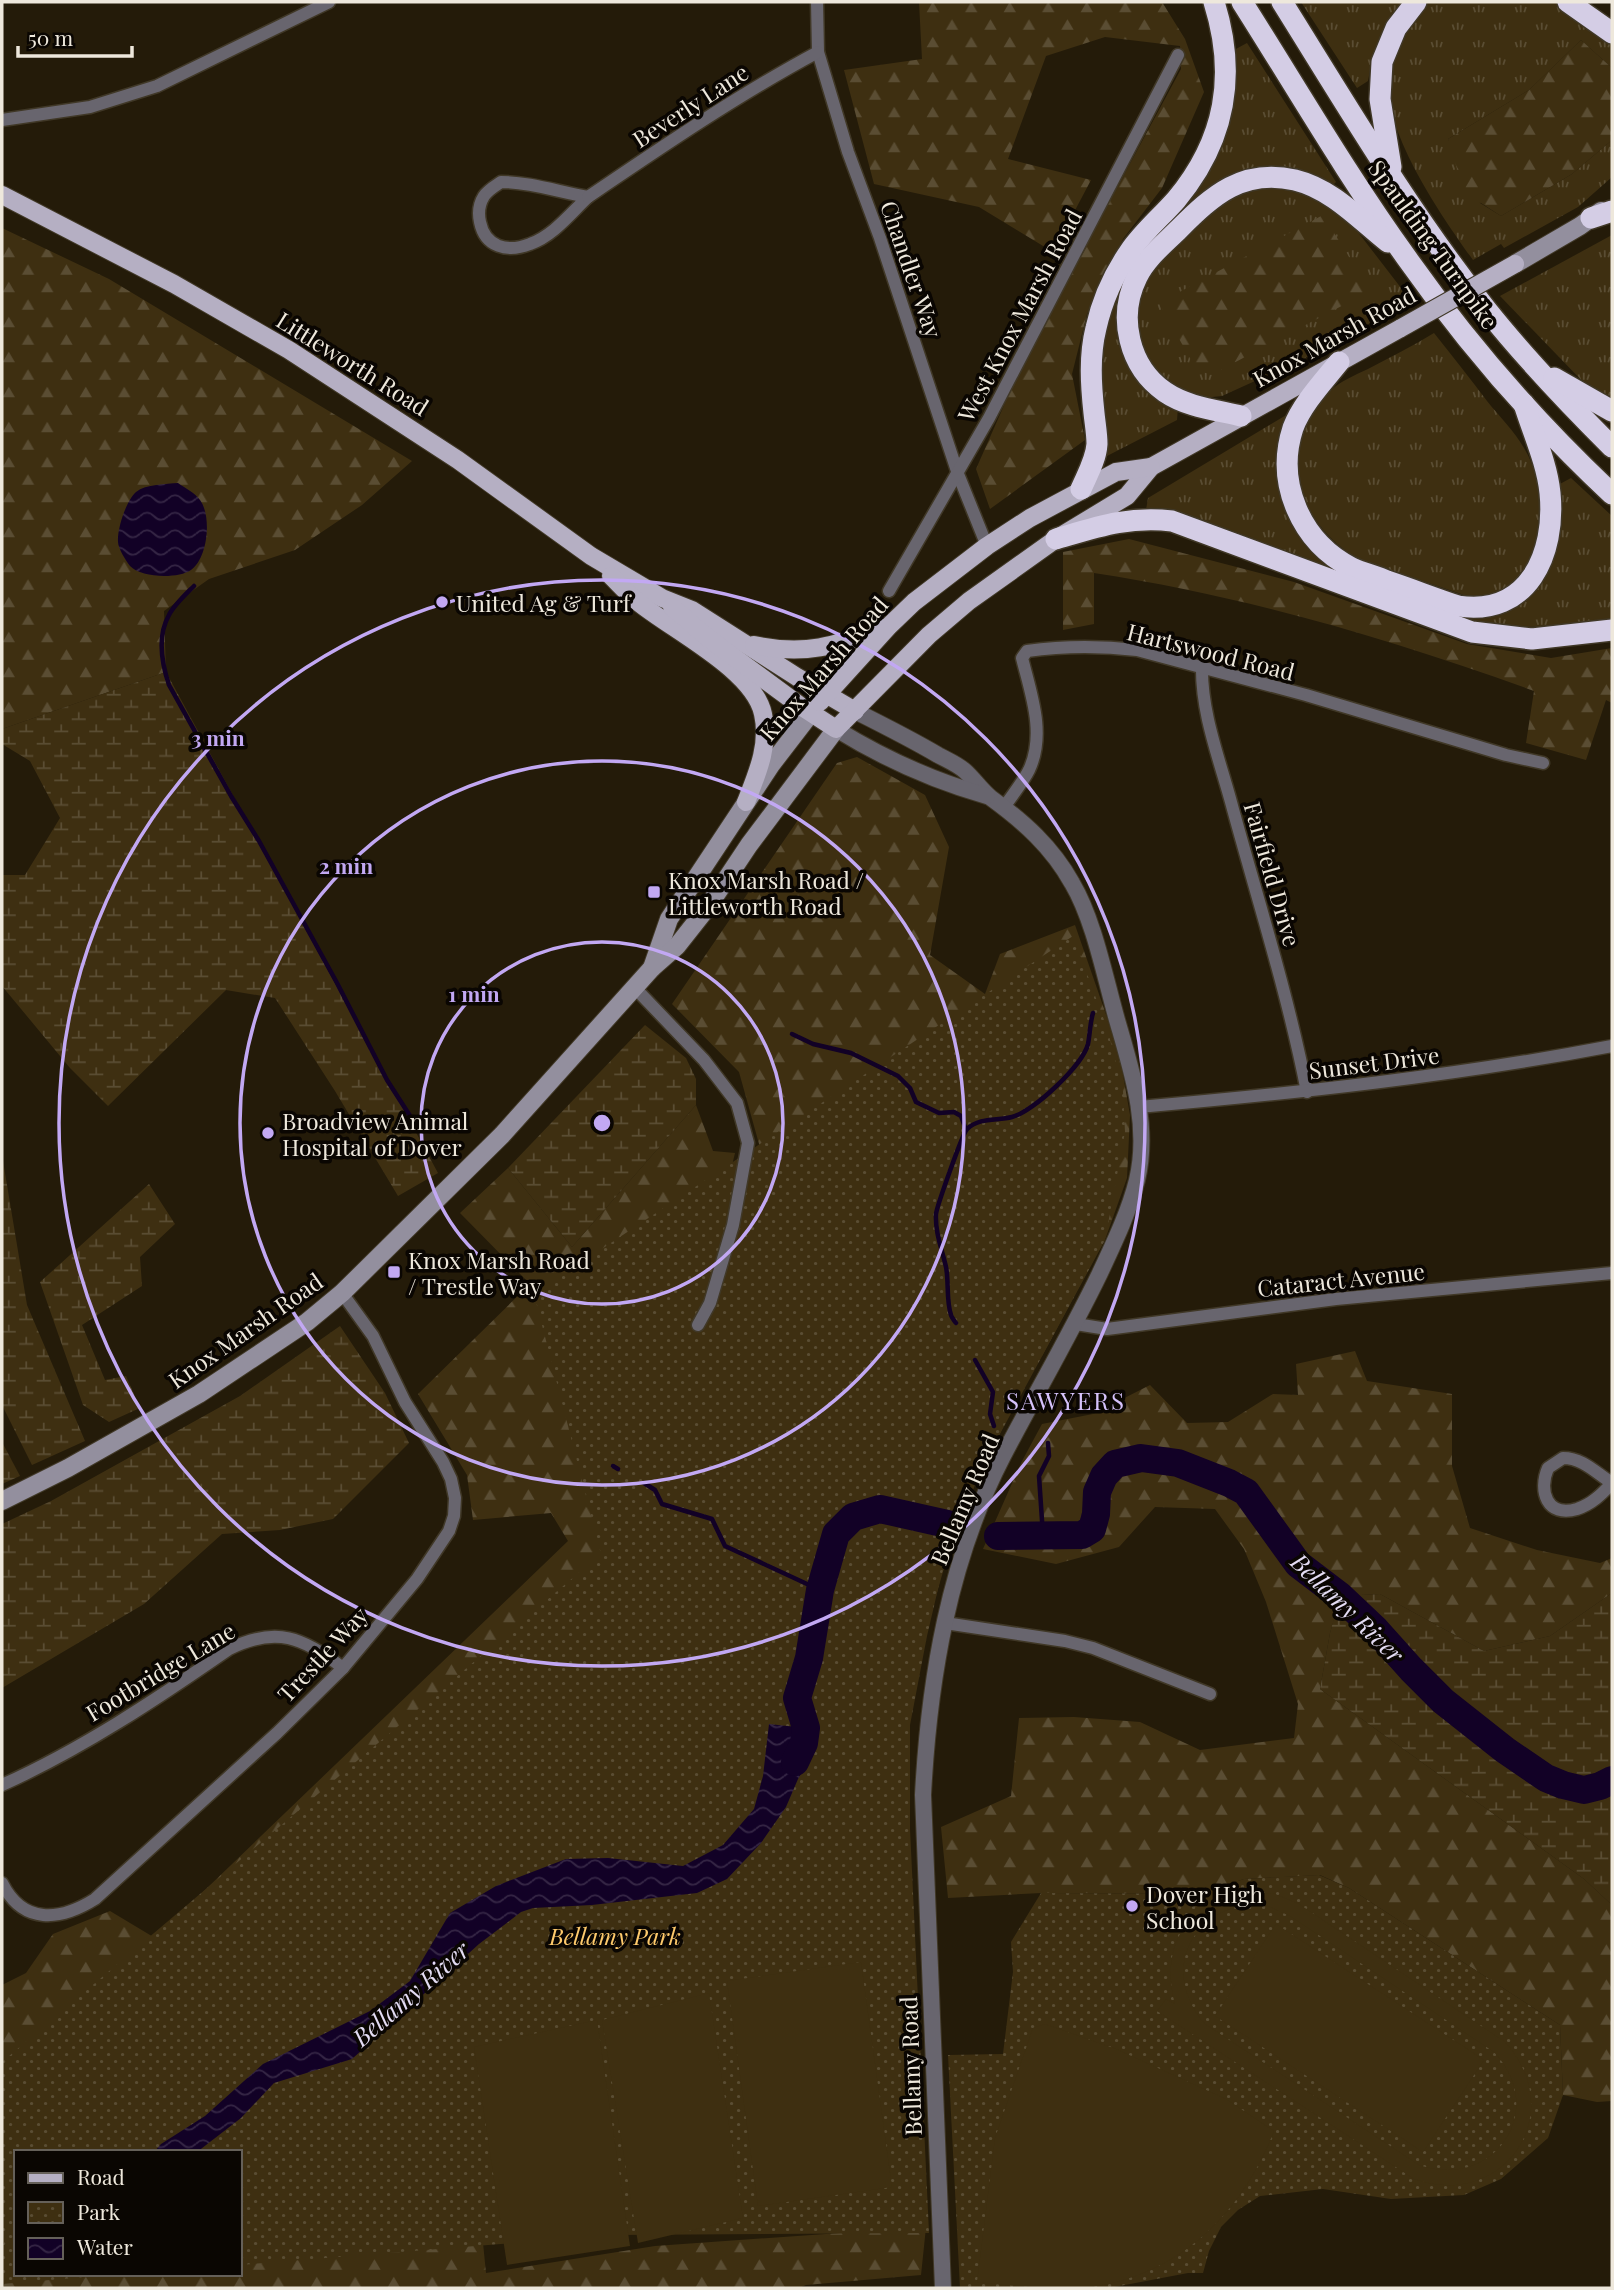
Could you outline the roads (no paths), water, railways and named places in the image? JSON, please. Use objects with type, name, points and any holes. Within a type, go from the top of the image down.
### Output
[{"type":"highway","points":[[1081,489],[1097,446],[1091,360],[1095,329],[1104,303],[1114,277],[1130,251],[1195,174],[1218,129],[1223,106],[1226,59],[1222,28],[1214,2]]},
{"type":"highway","name":"Spaulding Turnpike","points":[[1242,2],[1405,257],[1460,330],[1524,404],[1612,494]]},
{"type":"highway","name":"Spaulding Turnpike","points":[[1282,2],[1449,259],[1537,368],[1612,447]]},
{"type":"highway","points":[[1393,176],[1380,99],[1382,62],[1396,28],[1416,2]]},
{"type":"highway","points":[[1568,2],[1612,33]]},
{"type":"highway","points":[[1241,416],[1188,404],[1165,392],[1146,373],[1129,338],[1129,301],[1136,277],[1150,257],[1190,218],[1223,190],[1242,181],[1266,178],[1294,180],[1317,187],[1333,197],[1405,257]]},
{"type":"highway","points":[[1591,218],[1612,211]]},
{"type":"highway","points":[[1339,362],[1311,398],[1294,426],[1288,465],[1290,491],[1296,510],[1307,531],[1333,555],[1353,568],[1458,606],[1475,609],[1508,601],[1524,588],[1547,548],[1551,523],[1550,492],[1524,404]]},
{"type":"highway","points":[[1537,368],[1612,411]]},
{"type":"highway","points":[[1056,539],[1137,519],[1172,522],[1472,632],[1532,639],[1612,630]]},
{"type":"main road","name":"Littleworth Road","points":[[2,195],[174,285],[289,350],[458,460],[591,556],[662,598],[692,610],[855,711]]},
{"type":"main road","name":"Knox Marsh Road","points":[[2,1501],[68,1468],[199,1394],[307,1322],[342,1293],[502,1135],[652,968],[677,946],[836,729],[929,635],[959,610],[1056,539],[1127,496],[1151,467],[1515,264],[1612,203]]},
{"type":"main road","name":"Knox Marsh Road","points":[[652,968],[669,919],[746,802],[794,733],[889,625],[914,602],[987,546],[1030,518],[1115,472],[1151,467]]},
{"type":"main road","points":[[591,556],[638,602],[711,653],[753,692],[763,714],[765,733],[760,765],[746,802]]},
{"type":"main road","name":"Littleworth Road","points":[[662,598],[688,622],[836,729]]},
{"type":"main road","points":[[746,644],[790,652],[814,649],[839,645],[889,625]]},
{"type":"street","points":[[2,120],[90,107],[157,86],[329,2]]},
{"type":"street","name":"Chandler Way","points":[[817,2],[818,52],[848,152],[880,238],[958,474],[987,546]]},
{"type":"street","name":"Beverly Lane","points":[[588,197],[530,184],[501,182],[483,197],[479,206],[483,233],[491,244],[512,249],[531,244],[551,232],[588,197],[714,112],[818,52]]},
{"type":"street","name":"West Knox Marsh Road","points":[[889,591],[958,474],[1178,55]]},
{"type":"street","name":"Hartswood Road","points":[[1005,806],[1028,771],[1037,737],[1032,699],[1022,658],[1027,651],[1114,648],[1137,650],[1202,666],[1506,755],[1543,763]]},
{"type":"street","name":"Fairfield Drive","points":[[1202,666],[1202,690],[1307,1092]]},
{"type":"street","name":"Bellamy Road","points":[[855,711],[964,770],[989,797]]},
{"type":"street","name":"Bellamy Road","points":[[836,729],[923,775],[989,797],[1005,806],[1044,843],[1073,884],[1082,904],[1132,1069],[1142,1137],[1136,1180],[1116,1238],[1076,1324],[1002,1459],[964,1550],[945,1623],[932,1693],[923,1795],[923,1850],[943,2288]]},
{"type":"street","points":[[635,988],[704,1060],[737,1103],[748,1143],[733,1225],[710,1303],[698,1325]]},
{"type":"street","name":"Sunset Drive","points":[[1139,1107],[1307,1092],[1519,1064],[1612,1046]]},
{"type":"street","name":"Cataract Avenue","points":[[1076,1324],[1107,1329],[1336,1298],[1612,1273]]},
{"type":"street","name":"Trestle Way","points":[[2,1882],[17,1904],[45,1916],[62,1915],[79,1909],[107,1888],[277,1733],[342,1668],[417,1579],[439,1547],[454,1516],[455,1498],[451,1479],[405,1402],[373,1336],[342,1293]]},
{"type":"street","points":[[1563,1458],[1582,1462],[1612,1483],[1588,1504],[1564,1511],[1549,1503],[1543,1486],[1548,1468],[1563,1458]]},
{"type":"street","points":[[945,1623],[1065,1641],[1093,1648],[1210,1694]]},
{"type":"street","name":"Footbridge Lane","points":[[2,1786],[74,1749],[229,1649],[245,1642],[263,1636],[294,1639],[321,1652],[342,1668]]},
{"type":"water","points":[[178,483],[195,495],[204,507],[207,526],[201,556],[191,570],[178,575],[151,575],[135,570],[124,558],[118,542],[126,508],[136,492],[145,487]]},
{"type":"water","points":[[769,1724],[806,1728],[816,1749],[798,1779],[786,1807],[761,1843],[727,1879],[697,1893],[592,1905],[533,1908],[521,1912],[479,1944],[352,2059],[274,2083],[241,2118],[200,2150],[156,2150],[205,2116],[263,2064],[370,2011],[410,1981],[450,1913],[496,1886],[566,1859],[608,1858],[683,1866],[723,1845],[754,1809],[763,1776]]},
{"type":"waterway","points":[[194,586],[171,611],[165,623],[163,659],[169,685],[259,841],[387,1080],[412,1119],[422,1127],[442,1131],[459,1125],[466,1119]]},
{"type":"waterway","points":[[956,1323],[949,1309],[947,1273],[936,1214],[964,1134],[977,1123],[1021,1113],[1056,1086],[1084,1053],[1093,1013]]},
{"type":"waterway","points":[[792,1034],[813,1044],[851,1053],[898,1076],[910,1088],[916,1102],[939,1113],[954,1112],[961,1116],[966,1130]]},
{"type":"waterway","points":[[975,1360],[993,1392],[990,1414],[994,1426]]},
{"type":"waterway","points":[[1043,1535],[1039,1476],[1049,1456],[1048,1443]]},
{"type":"waterway","name":"Bellamy River","points":[[998,1536],[1082,1535],[1092,1529],[1097,1492],[1104,1476],[1115,1464],[1141,1458],[1178,1463],[1229,1483],[1246,1492],[1298,1564],[1340,1596],[1376,1630],[1443,1701],[1505,1750],[1546,1778],[1563,1785],[1584,1790],[1612,1780]]},
{"type":"waterway","points":[[613,1466],[618,1469]]},
{"type":"waterway","points":[[644,1483],[655,1490],[662,1504],[712,1519],[725,1546],[820,1590]]},
{"type":"waterway","name":"Bellamy River","points":[[795,1762],[804,1743],[806,1728],[797,1698],[809,1658],[820,1590],[836,1534],[853,1517],[880,1509],[947,1524]]},
{"type":"place","name":"United Ag & Turf","points":[[442,602]]},
{"type":"place","name":"Knox Marsh Road / Littleworth Road","points":[[654,892]]},
{"type":"place","name":"Broadview Animal Hospital of Dover","points":[[268,1133]]},
{"type":"place","name":"Knox Marsh Road / Trestle Way","points":[[394,1272]]},
{"type":"place","name":"Dover High School","points":[[1132,1906]]},
{"type":"district","name":"SAWYERS","points":[[1066,1400]]},
{"type":"park label","name":"Bellamy Park","points":[[615,1935]]}]
